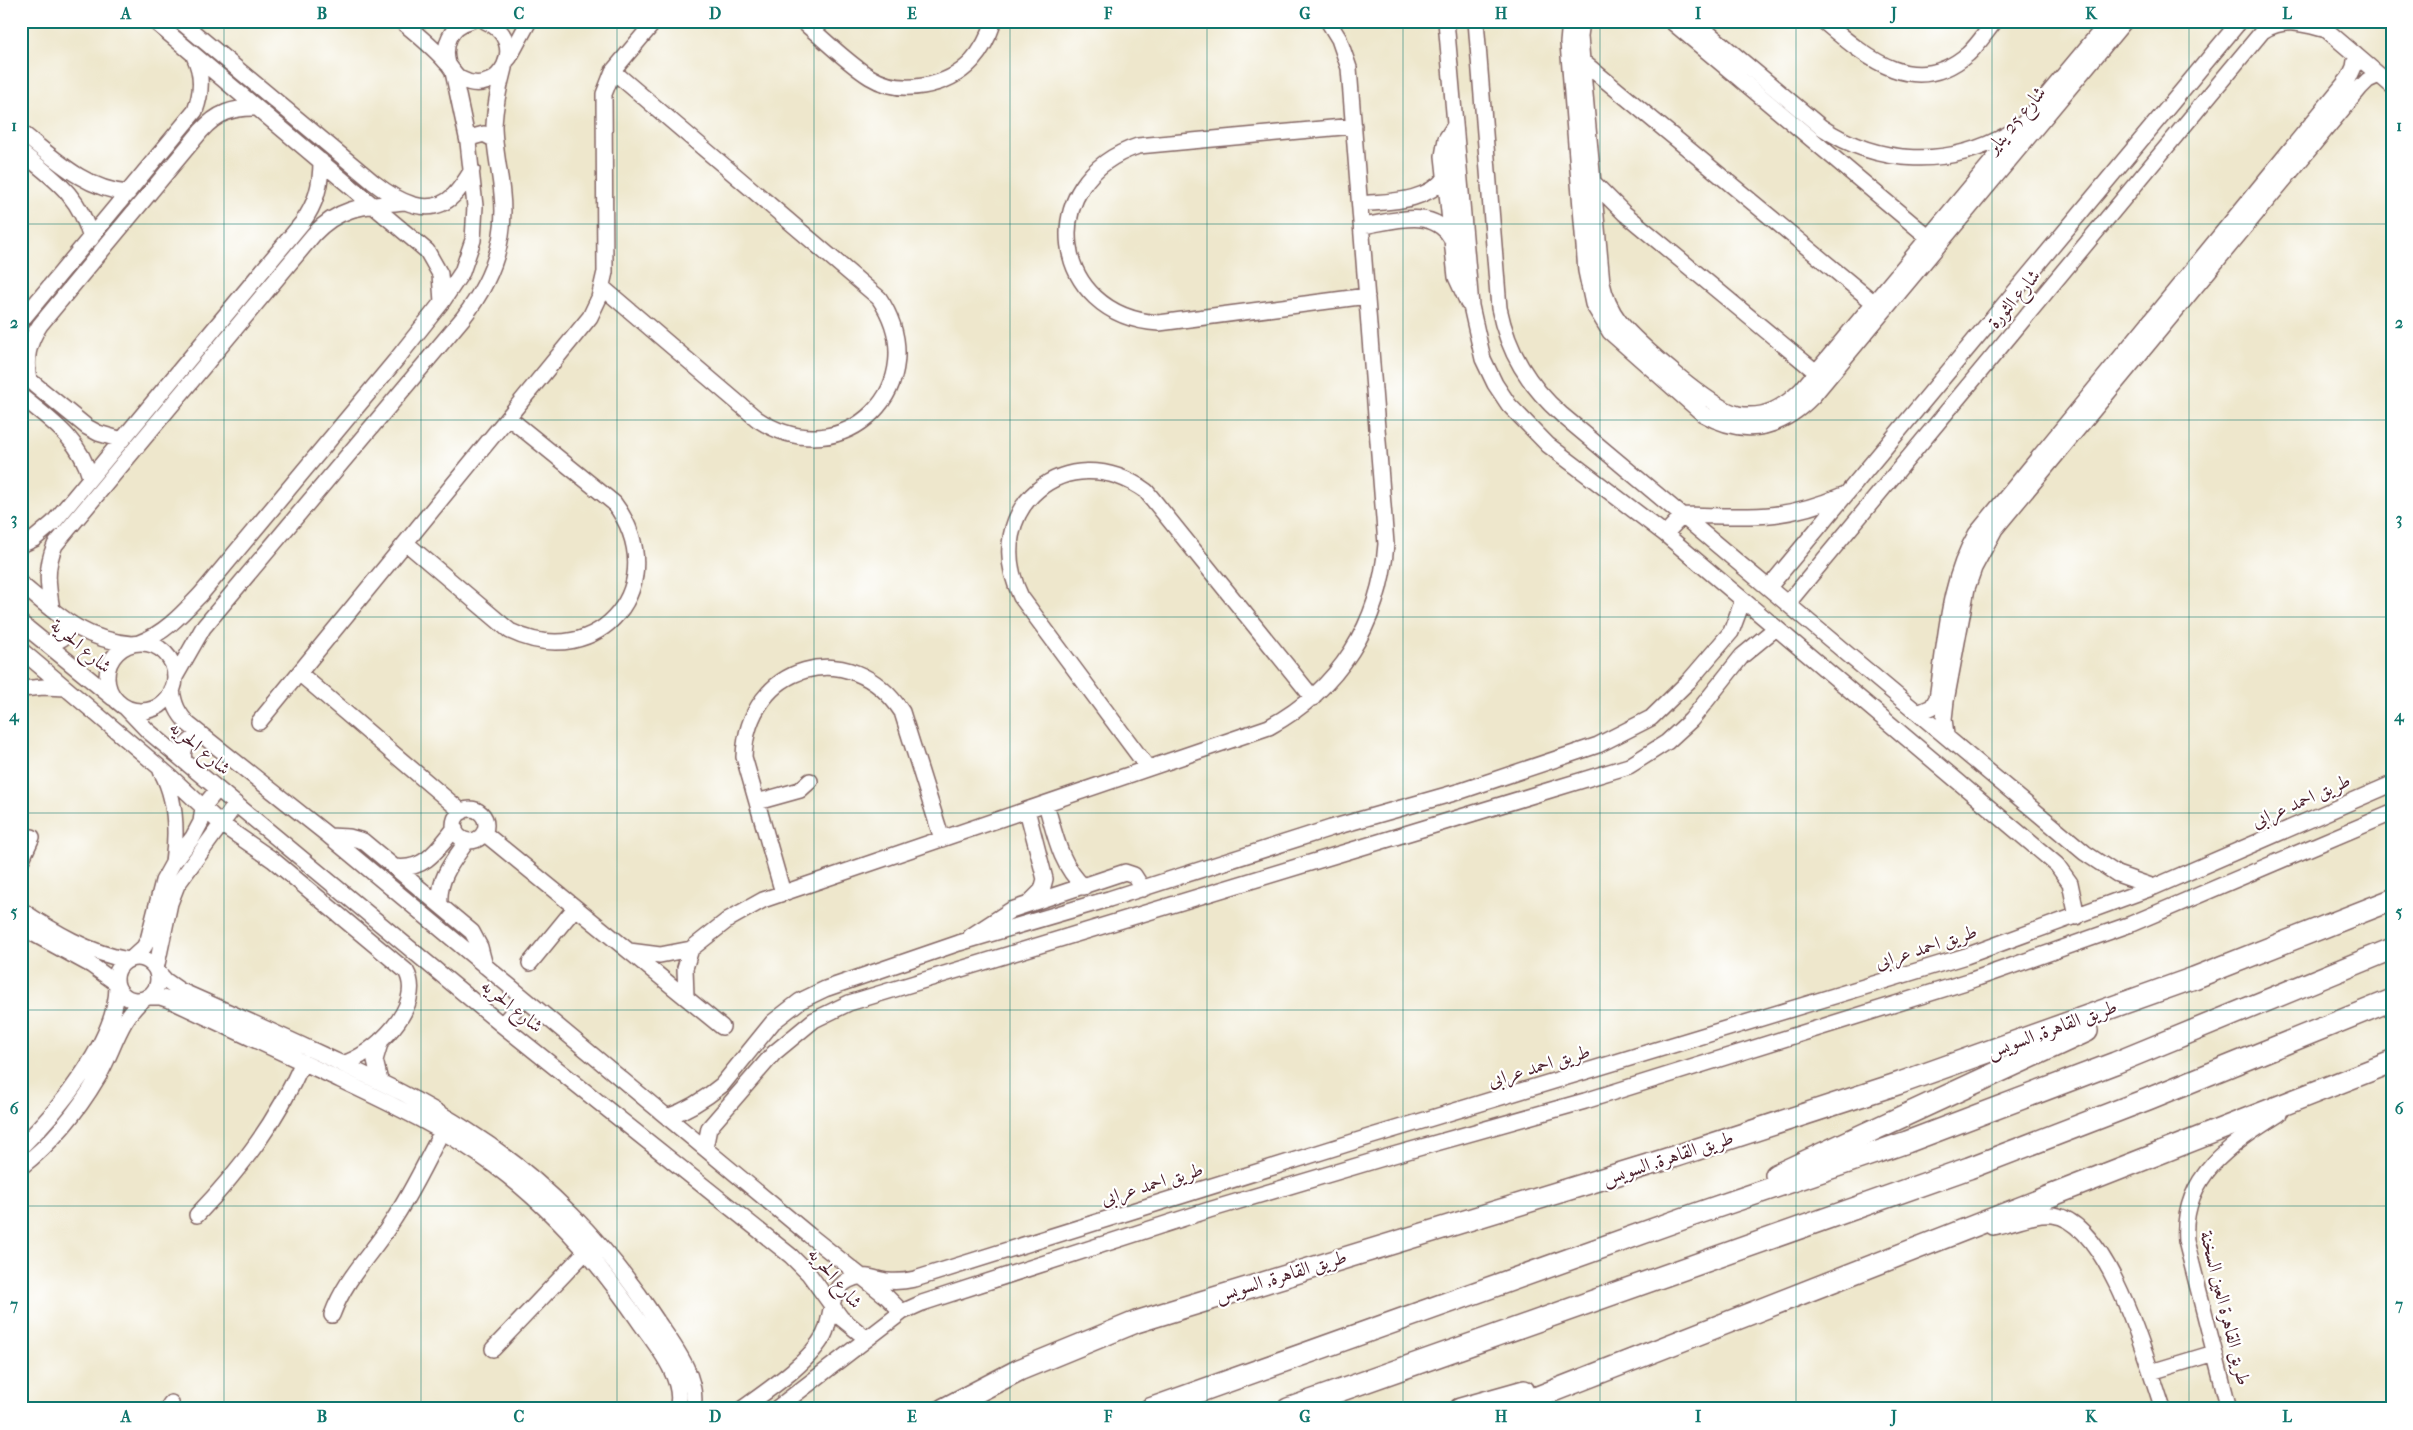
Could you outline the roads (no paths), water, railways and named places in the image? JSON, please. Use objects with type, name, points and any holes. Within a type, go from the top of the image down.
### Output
[{"type":"highway","name":"طريق القاهرة, السويس","points":[[944,1409],[1057,1352],[1159,1313],[1664,1160],[1900,1082],[2194,978],[2392,900]]},
{"type":"highway","points":[[1150,1409],[1696,1214],[1907,1142],[2116,1063],[2392,949]]},
{"type":"highway","points":[[1696,1214],[1816,1156],[2127,1012],[2194,978]]},
{"type":"highway","points":[[1288,1409],[1969,1168],[2148,1099],[2392,1000]]},
{"type":"highway","points":[[1507,1409],[2392,1062]]},
{"type":"highway","points":[[1460,1409],[1610,1368]]},
{"type":"street","points":[[180,21],[373,182],[404,202]]},
{"type":"street","points":[[401,21],[460,79],[479,83],[497,76],[506,64],[529,21]]},
{"type":"street","points":[[466,22],[457,28],[446,44],[468,142],[475,206],[473,240],[462,272],[442,302],[396,360],[201,594],[171,625],[155,637],[120,650],[108,667],[107,680],[120,704],[139,711],[153,709],[164,702],[203,628],[473,305],[486,284],[496,260],[502,228],[503,211],[495,140],[495,111],[506,64],[506,40],[501,31],[486,21]]},
{"type":"street","points":[[259,722],[585,326],[595,307],[605,272],[603,104],[607,84],[614,71],[655,21]]},
{"type":"street","points":[[802,21],[871,77],[900,86],[916,87],[939,82],[959,72],[981,50],[994,21]]},
{"type":"street","points":[[629,951],[660,954],[691,949],[736,914],[763,900],[1269,727],[1313,698],[1348,659],[1366,629],[1378,596],[1385,562],[1386,544],[1354,126],[1347,58],[1339,39],[1328,21]]},
{"type":"street","points":[[1446,21],[1471,306],[1483,359],[1494,384],[1509,405],[1548,445],[1665,534],[2019,832],[2065,873],[2074,893],[2077,917]]},
{"type":"street","points":[[1476,21],[1498,308],[1511,350],[1521,370],[1549,404],[1946,735],[2035,812],[2106,868],[2129,879],[2154,887]]},
{"type":"street","points":[[1570,21],[1568,43],[1584,157],[1588,288],[1600,319],[1622,344],[1692,405],[1718,422],[1735,427],[1752,428],[1770,425],[1786,418],[1801,408],[1933,241]]},
{"type":"street","points":[[1582,21],[1580,36],[1582,61],[1582,139]]},
{"type":"street","points":[[1671,21],[1816,133],[1838,138],[1863,149],[1889,156],[1916,159],[1944,157],[1971,151],[1996,141],[2020,127]]},
{"type":"street","points":[[1694,21],[1933,241]]},
{"type":"street","points":[[1823,21],[1861,52],[1884,67],[1896,71],[1922,73],[1935,71],[1959,60],[1970,52],[1995,21]]},
{"type":"street","name":"شارع 25 يناير","points":[[1933,241],[2100,42],[2109,21]]},
{"type":"street","name":"شارع 25 يناير","points":[[1933,241],[2020,127],[2100,42],[2125,21]]},
{"type":"street","name":"شارع الثورة","points":[[1769,587],[2240,21]]},
{"type":"street","points":[[2267,26],[2291,22],[2320,25],[2392,86]]},
{"type":"street","points":[[159,23],[193,55],[428,251],[440,274],[443,287],[442,302]]},
{"type":"street","name":"شارع الثورة","points":[[1788,603],[2267,26]]},
{"type":"street","points":[[122,440],[98,433],[77,420],[25,376],[29,345],[40,313],[90,239],[195,111],[201,89],[198,66],[193,55]]},
{"type":"street","points":[[1946,735],[1945,711],[1967,588],[1974,568],[1995,529],[2354,83],[2356,55]]},
{"type":"street","points":[[1582,61],[1873,302]]},
{"type":"street","points":[[602,287],[757,419],[785,434],[816,438],[847,431],[860,423],[878,407],[891,387],[896,372],[898,356],[896,333],[888,311],[879,298],[614,71]]},
{"type":"street","points":[[1918,713],[1932,706],[1937,698],[1953,590],[1959,569],[1976,534],[2354,83],[2379,75]]},
{"type":"street","points":[[21,321],[40,313],[217,115],[230,110],[257,108]]},
{"type":"street","points":[[188,121],[198,120],[201,123],[201,131]]},
{"type":"street","points":[[1456,124],[1448,134],[1444,145],[1445,178],[1457,283],[1471,306]]},
{"type":"street","points":[[1354,126],[1138,146],[1124,151],[1097,168],[1078,192],[1071,214],[1068,237],[1074,267],[1090,293],[1115,312],[1144,322],[1159,323],[1367,296]]},
{"type":"street","points":[[21,132],[89,184],[101,189],[128,193]]},
{"type":"street","points":[[468,142],[473,137],[484,134],[495,140]]},
{"type":"street","points":[[21,152],[58,182],[80,207],[90,239]]},
{"type":"street","points":[[1459,162],[1485,157]]},
{"type":"street","points":[[1584,157],[1593,182],[1602,283],[1612,311],[1631,333],[1711,402],[1737,414],[1765,414],[1790,401],[1873,302],[1933,241]]},
{"type":"street","points":[[21,545],[34,539],[53,522],[308,215],[319,189],[321,161]]},
{"type":"street","points":[[58,182],[66,182],[70,178],[68,169]]},
{"type":"street","points":[[44,642],[54,643],[63,638],[66,628],[58,614],[47,575],[49,559],[55,545],[322,226],[346,211],[374,205],[404,202],[426,207],[446,202],[454,195],[472,170]]},
{"type":"street","points":[[1360,204],[1418,197],[1436,188],[1445,178]]},
{"type":"street","points":[[1593,182],[1624,212],[1816,372]]},
{"type":"street","points":[[1418,197],[1420,218]]},
{"type":"street","points":[[1596,217],[1606,212],[1624,212]]},
{"type":"street","points":[[308,215],[318,216],[322,226]]},
{"type":"street","points":[[1362,226],[1420,218],[1439,223],[1451,238]]},
{"type":"street","points":[[1993,318],[2011,334]]},
{"type":"street","points":[[396,360],[415,375]]},
{"type":"street","points":[[161,393],[174,403]]},
{"type":"street","points":[[21,396],[66,433],[82,453],[90,477]]},
{"type":"street","points":[[406,544],[510,631],[528,639],[547,643],[567,642],[586,637],[604,627],[620,611],[629,596],[635,577],[637,557],[634,537],[626,519],[614,503],[509,418]]},
{"type":"street","points":[[66,433],[74,431],[77,426],[77,420]]},
{"type":"street","points":[[1148,768],[1021,597],[1013,581],[1009,563],[1009,545],[1013,527],[1020,511],[1031,496],[1061,476],[1088,471],[1115,474],[1131,481],[1146,492],[1313,698]]},
{"type":"street","points":[[287,490],[305,506]]},
{"type":"street","points":[[1665,534],[1683,515],[1759,518],[1782,515],[1819,506],[1846,493]]},
{"type":"street","points":[[53,522],[53,528],[57,532],[65,533]]},
{"type":"street","name":"شارع الحرية","points":[[21,584],[58,614],[101,639],[136,643]]},
{"type":"street","points":[[201,594],[201,603],[206,609],[219,610]]},
{"type":"street","points":[[667,1117],[692,1107],[722,1085],[773,1022],[812,995],[959,943],[1460,791],[1598,745],[1651,718],[1689,681],[1731,632],[1743,600]]},
{"type":"street","name":"شارع الحرية","points":[[21,623],[120,704]]},
{"type":"street","points":[[705,1148],[709,1128],[774,1053],[814,1020],[849,1003],[1629,766],[1667,742],[1691,720],[1742,656],[1776,628]]},
{"type":"street","points":[[136,643],[153,645],[164,652],[172,663],[174,683]]},
{"type":"street","points":[[21,650],[158,765],[222,824],[262,851],[406,971],[410,978],[412,996],[402,1014],[382,1039],[364,1055],[342,1064]]},
{"type":"street","points":[[1704,664],[1722,680]]},
{"type":"street","points":[[783,893],[744,757],[744,739],[756,706],[781,681],[796,673],[814,668],[848,669],[865,675],[893,697],[902,712],[942,839]]},
{"type":"street","points":[[299,673],[462,812]]},
{"type":"street","name":"شارع الحريه","points":[[174,683],[174,703],[180,715],[204,737],[328,836],[809,1235],[886,1296],[902,1312]]},
{"type":"street","points":[[21,689],[66,688]]},
{"type":"street","name":"شارع الحريه","points":[[120,704],[148,731],[502,1025],[791,1256],[809,1274],[849,1326],[867,1339]]},
{"type":"street","points":[[184,760],[184,748],[187,743],[198,737],[204,737]]},
{"type":"street","points":[[158,765],[166,780],[174,812],[176,837],[173,862]]},
{"type":"street","points":[[756,802],[800,790],[810,781]]},
{"type":"street","name":"طريق احمد عرابى","points":[[861,1276],[891,1282],[915,1279],[1360,1140],[1966,956],[2077,917],[2154,887],[2392,784]]},
{"type":"street","points":[[21,1147],[49,1120],[78,1081],[102,1038],[114,1009],[120,967],[148,940],[159,890],[173,862],[193,837],[201,822],[203,807],[218,789]]},
{"type":"street","points":[[21,1168],[60,1130],[97,1078],[127,1016],[156,988],[158,976],[156,970],[170,903],[177,885],[236,804]]},
{"type":"street","points":[[1046,804],[1063,860],[1070,872],[1084,887]]},
{"type":"street","points":[[395,867],[416,866],[428,860],[454,828],[456,819],[462,812],[470,810],[479,812],[485,820],[484,834],[476,840],[467,841],[459,836],[454,828]]},
{"type":"street","points":[[1027,810],[1044,868],[1044,885],[1039,895],[1030,902]]},
{"type":"street","points":[[2019,832],[2035,812]]},
{"type":"street","points":[[776,1409],[902,1312],[932,1299],[1209,1210],[1585,1101],[1969,981],[2122,927],[2392,813]]},
{"type":"street","points":[[484,834],[722,1027]]},
{"type":"street","points":[[328,836],[349,837],[363,841],[440,904],[472,932],[480,947],[485,966]]},
{"type":"street","points":[[21,861],[32,837]]},
{"type":"street","points":[[440,904],[440,891],[445,873],[467,841]]},
{"type":"street","points":[[1253,854],[1261,879]]},
{"type":"street","points":[[428,860],[445,873]]},
{"type":"street","points":[[1044,868],[1063,860]]},
{"type":"street","points":[[959,943],[998,916],[1030,902],[1084,887],[1125,872],[1134,875],[1142,889]]},
{"type":"street","points":[[530,963],[576,908]]},
{"type":"street","points":[[21,910],[91,950],[130,959],[142,958],[166,981],[179,990],[380,1081],[526,1173],[562,1204],[596,1241],[641,1296],[674,1361]]},
{"type":"street","points":[[21,927],[91,965],[117,985],[128,998],[160,997],[172,1001],[404,1110],[446,1124],[554,1218],[585,1252],[674,1361],[694,1389],[685,1408]]},
{"type":"street","points":[[686,997],[684,978],[691,949]]},
{"type":"street","points":[[848,981],[862,1000]]},
{"type":"street","points":[[1853,991],[1860,1015]]},
{"type":"street","points":[[502,1025],[524,999]]},
{"type":"street","points":[[380,1081],[375,1060],[382,1039]]},
{"type":"street","points":[[197,1215],[239,1168],[267,1132],[303,1062]]},
{"type":"street","name":"طريق القاهرة العين السخنة","points":[[2229,1409],[2186,1241],[2185,1226],[2192,1193],[2211,1166],[2229,1149],[2248,1134],[2310,1094]]},
{"type":"street","points":[[49,1120],[60,1130]]},
{"type":"street","points":[[332,1315],[350,1276],[400,1210],[446,1124]]},
{"type":"street","points":[[1964,1230],[1999,1226],[2046,1215],[2059,1216],[2070,1222],[2096,1248],[2112,1273],[2125,1300],[2163,1409]]},
{"type":"street","points":[[791,1256],[809,1235]]},
{"type":"street","points":[[493,1349],[596,1241]]},
{"type":"street","points":[[742,1409],[807,1357],[825,1333],[831,1304],[842,1285],[861,1276]]},
{"type":"street","points":[[2151,1372],[2214,1353]]},
{"type":"street","points":[[807,1357],[815,1359],[818,1363],[819,1376]]}]
